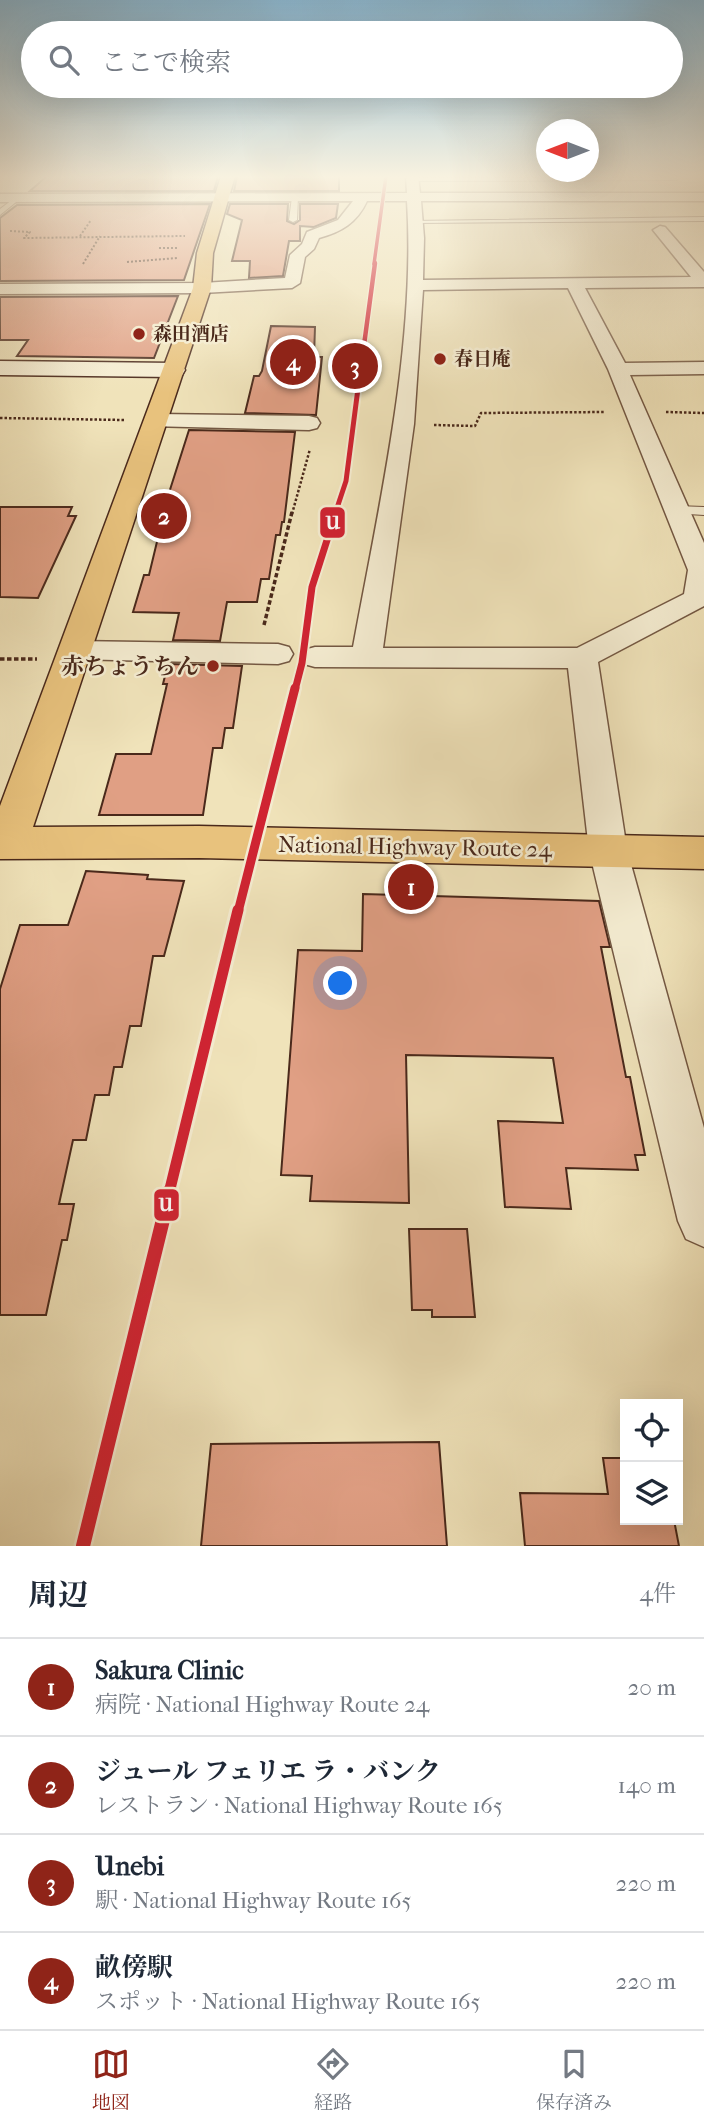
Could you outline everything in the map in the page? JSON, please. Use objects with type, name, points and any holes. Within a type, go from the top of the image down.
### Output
[{"type":"highway","points":[[3,843],[158,421],[202,288],[207,248]]},
{"type":"highway","name":"National Highway Route 24","points":[[3,843],[199,842],[704,853]]},
{"type":"main road","points":[[0,368],[174,370]]},
{"type":"street","points":[[0,289],[202,288],[292,283],[298,255],[306,248]]},
{"type":"street","points":[[366,655],[402,425],[417,248]]},
{"type":"street","points":[[675,248],[704,282]]},
{"type":"street","points":[[588,265],[597,284]]},
{"type":"street","points":[[415,285],[704,282]]},
{"type":"street","points":[[315,657],[366,655],[582,658],[697,598],[702,570],[618,369],[574,284]]},
{"type":"street","points":[[618,369],[704,368]]},
{"type":"street","points":[[158,421],[309,423]]},
{"type":"street","points":[[74,650],[268,653]]},
{"type":"street","points":[[582,658],[608,850],[704,1222]]},
{"type":"lane","points":[[676,510],[704,510]]},
{"type":"path","points":[[127,262],[204,258]]},
{"type":"path","points":[[402,425],[475,426],[481,413],[704,413]]},
{"type":"path","points":[[0,418],[126,420]]},
{"type":"path","points":[[268,653],[304,464],[308,462],[314,426],[309,423]]},
{"type":"path","points":[[0,659],[41,659]]},
{"type":"building","points":[[0,248],[195,248],[184,280],[0,281]]},
{"type":"building","points":[[235,248],[288,248],[283,276],[249,278],[250,261],[232,261]]},
{"type":"building","points":[[178,296],[154,358],[17,356],[28,340],[0,340],[0,297]]},
{"type":"building","points":[[271,326],[315,327],[314,357],[322,357],[316,415],[245,413],[254,376],[259,376],[262,371]]},
{"type":"building","points":[[189,430],[295,432],[284,522],[280,535],[276,535],[269,579],[261,579],[257,602],[227,602],[220,641],[173,640],[179,613],[133,612],[144,575],[149,575],[168,496]]},
{"type":"building","points":[[0,507],[72,507],[68,516],[76,516],[38,598],[0,597]]},
{"type":"building","points":[[168,664],[242,666],[233,728],[225,728],[222,748],[213,748],[203,815],[99,815],[116,754],[151,754],[167,684],[163,684]]},
{"type":"building","points":[[86,871],[148,875],[147,879],[184,881],[164,956],[153,956],[141,1026],[130,1026],[122,1067],[114,1067],[109,1095],[95,1095],[86,1140],[73,1140],[59,1204],[74,1204],[67,1240],[62,1240],[46,1315],[0,1315],[0,989],[20,925],[68,925]]},
{"type":"building","points":[[363,894],[599,901],[610,947],[601,947],[626,1077],[630,1077],[645,1155],[635,1155],[638,1170],[566,1168],[571,1209],[505,1207],[498,1121],[563,1123],[553,1058],[406,1055],[409,1203],[310,1201],[312,1176],[281,1175],[298,950],[362,951]]},
{"type":"building","points":[[409,1229],[467,1229],[475,1317],[432,1317],[432,1310],[412,1310]]},
{"type":"building","points":[[439,1442],[447,1546],[201,1546],[211,1444]]},
{"type":"building","points":[[603,1458],[620,1458],[620,1525],[675,1525],[679,1546],[525,1546],[520,1493],[608,1494]]},
{"type":"transit line","name":"U","points":[[83,1546],[263,810],[302,663],[312,587],[346,481],[377,248]]},
{"type":"place","name":"森田酒店","points":[[139,334]]},
{"type":"place","name":"春日庵","points":[[440,359]]},
{"type":"place","name":"畝傍駅","points":[[293,362]]},
{"type":"place","name":"Unebi","points":[[355,366]]},
{"type":"place","name":"ジュール フェリエ ラ・バンク","points":[[164,516]]},
{"type":"place","name":"赤ちょうちん","points":[[213,666]]},
{"type":"place","name":"Sakura Clinic","points":[[411,887]]}]
